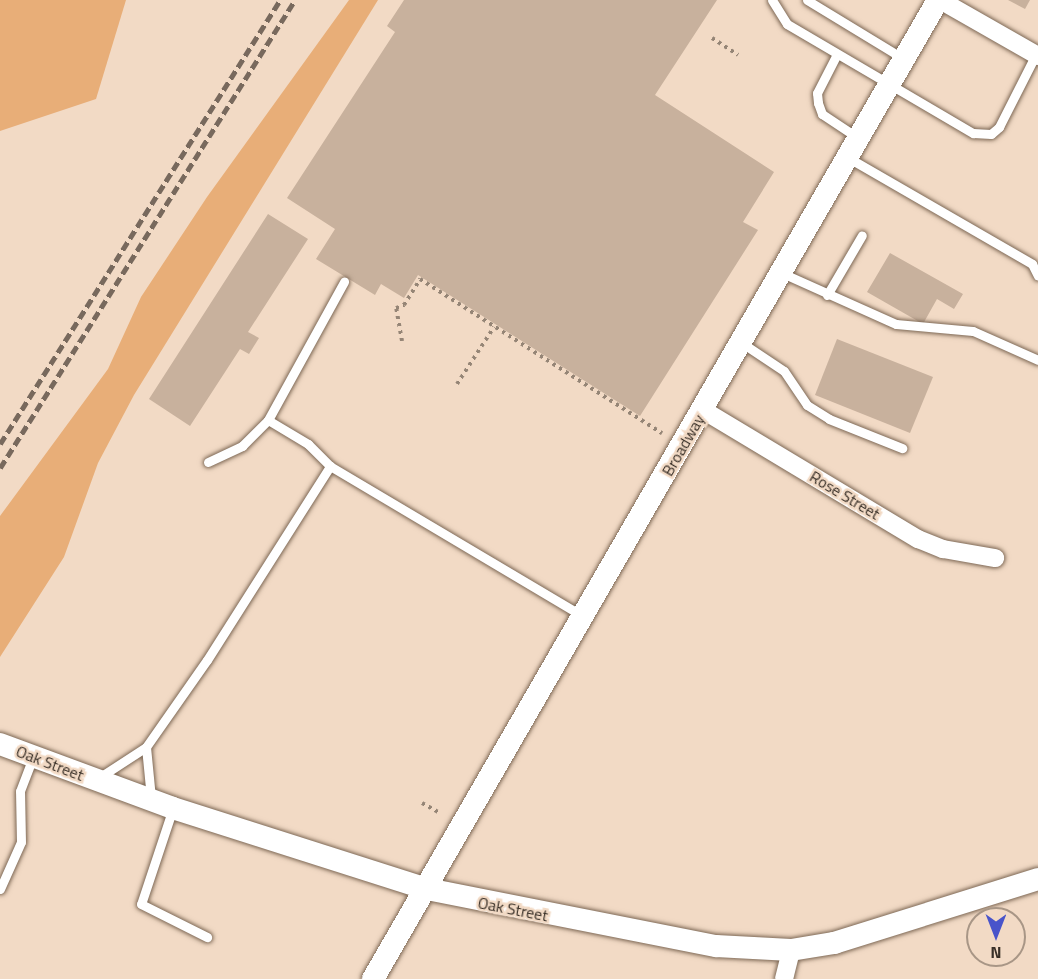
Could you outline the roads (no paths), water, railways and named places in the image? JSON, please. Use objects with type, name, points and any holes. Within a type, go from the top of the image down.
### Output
[{"type":"street","name":"Broadway","points":[[373,979],[427,890],[939,0]]},
{"type":"street","points":[[939,0],[1037,55]]},
{"type":"street","name":"Rose Street","points":[[703,410],[918,539],[943,549],[995,558]]},
{"type":"street","name":"Oak Street","points":[[0,744],[173,808],[427,890],[680,941],[751,950],[791,950],[887,929],[1038,879]]},
{"type":"street","points":[[784,979],[791,950]]},
{"type":"lane","points":[[772,0],[787,24],[888,86],[973,132],[992,134],[999,127],[1037,55]]},
{"type":"lane","points":[[807,0],[904,59]]},
{"type":"lane","points":[[837,54],[817,93],[818,103],[822,114],[858,138]]},
{"type":"lane","points":[[847,158],[1032,264],[1038,276]]},
{"type":"lane","points":[[827,295],[862,235]]},
{"type":"lane","points":[[782,273],[896,324],[973,331],[1038,360]]},
{"type":"lane","points":[[208,462],[242,446],[268,420],[344,282]]},
{"type":"lane","points":[[742,344],[784,371],[807,405],[830,419],[902,448]]},
{"type":"lane","points":[[268,420],[308,444],[330,466],[584,617]]},
{"type":"lane","points":[[96,780],[146,747],[214,650],[330,466]]},
{"type":"lane","points":[[146,747],[152,800]]},
{"type":"lane","points":[[0,890],[21,842],[20,791],[33,757]]},
{"type":"lane","points":[[173,808],[141,904],[207,937]]},
{"type":"railway","points":[[0,444],[280,0]]},
{"type":"railway","points":[[0,468],[295,0]]}]
